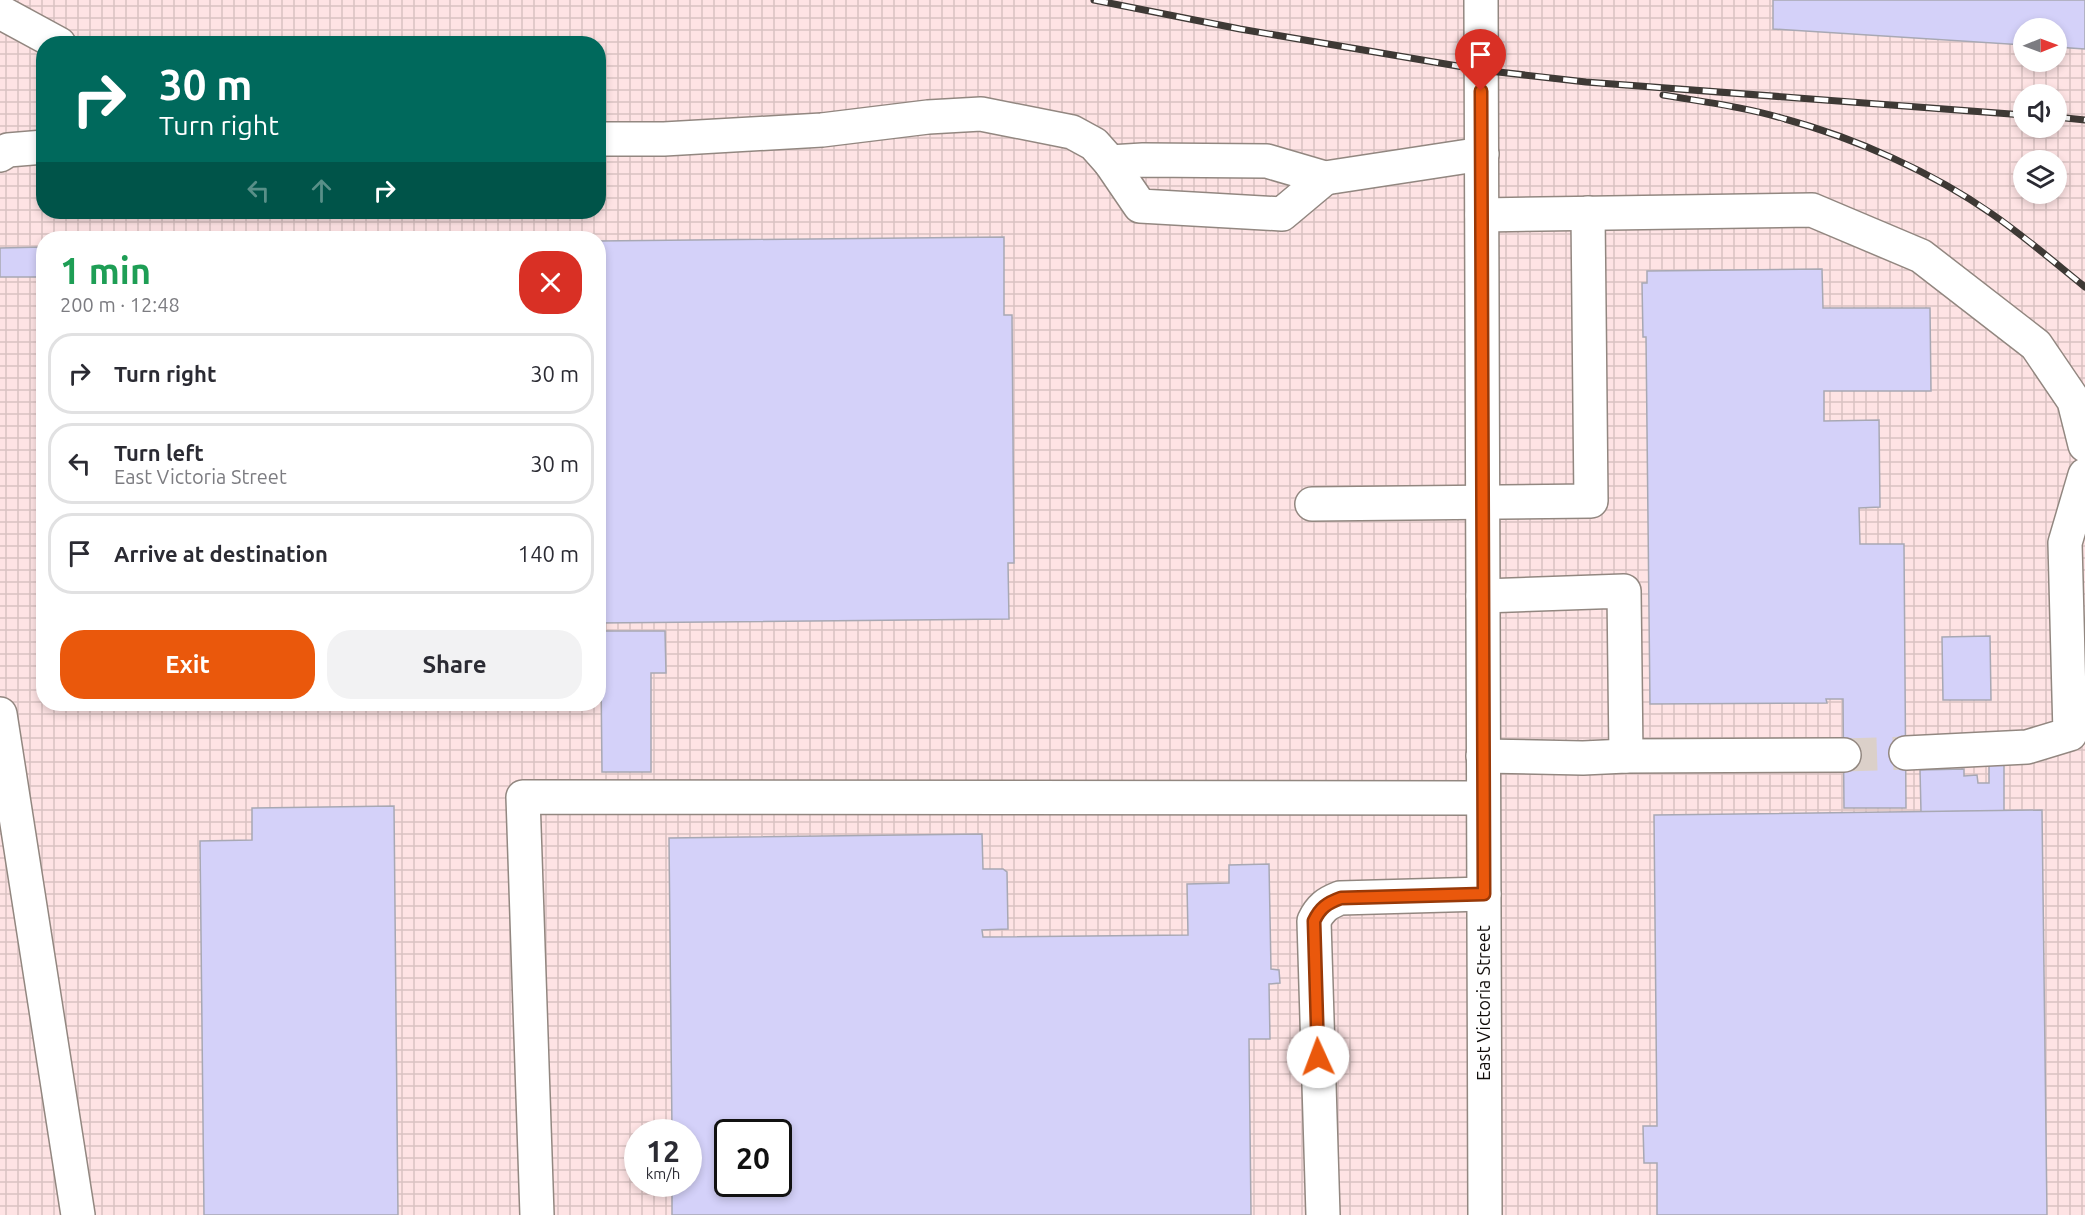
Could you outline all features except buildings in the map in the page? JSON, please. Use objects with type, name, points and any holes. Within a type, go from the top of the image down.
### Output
[{"type":"street","name":"East Victoria Street","points":[[1481,0],[1485,1215]]},
{"type":"street","points":[[0,12],[44,36]]},
{"type":"street","points":[[606,139],[664,139],[811,130],[928,117],[981,114],[1072,132],[1094,144],[1110,162],[1140,206],[1282,214],[1325,178]]},
{"type":"street","points":[[0,155],[8,150],[36,148]]},
{"type":"street","points":[[1110,162],[1267,161],[1325,178],[1482,154]]},
{"type":"street","points":[[1482,215],[1812,210],[1921,256],[2036,345],[2074,401],[2085,445]]},
{"type":"street","points":[[1312,504],[1591,501],[1588,213]]},
{"type":"street","points":[[1906,753],[2027,747],[2070,734],[2065,543],[2085,475]]},
{"type":"street","points":[[1483,596],[1624,591],[1626,756]]},
{"type":"street","points":[[0,714],[78,1215]]},
{"type":"street","points":[[1483,756],[1583,758],[1844,755]]},
{"type":"street","points":[[537,1215],[524,797],[1484,798]]},
{"type":"street","points":[[1323,1215],[1314,921],[1319,910],[1341,898],[1484,894]]},
{"type":"shaded area","points":[[0,0],[2085,0],[2085,1215],[0,1215]]},
{"type":"tunnel","points":[[1844,755],[1906,753]]},
{"type":"railway","points":[[1094,0],[1240,29],[1481,70],[1586,82],[2013,114]]},
{"type":"railway","points":[[1663,95],[1724,105],[1812,127],[1865,146],[1919,170],[1992,214],[2085,287]]},
{"type":"railway","points":[[2067,118],[2085,120]]},
{"type":"route","points":[[1318,1057],[1314,921],[1319,910],[1341,898],[1484,894],[1481,91]]}]
